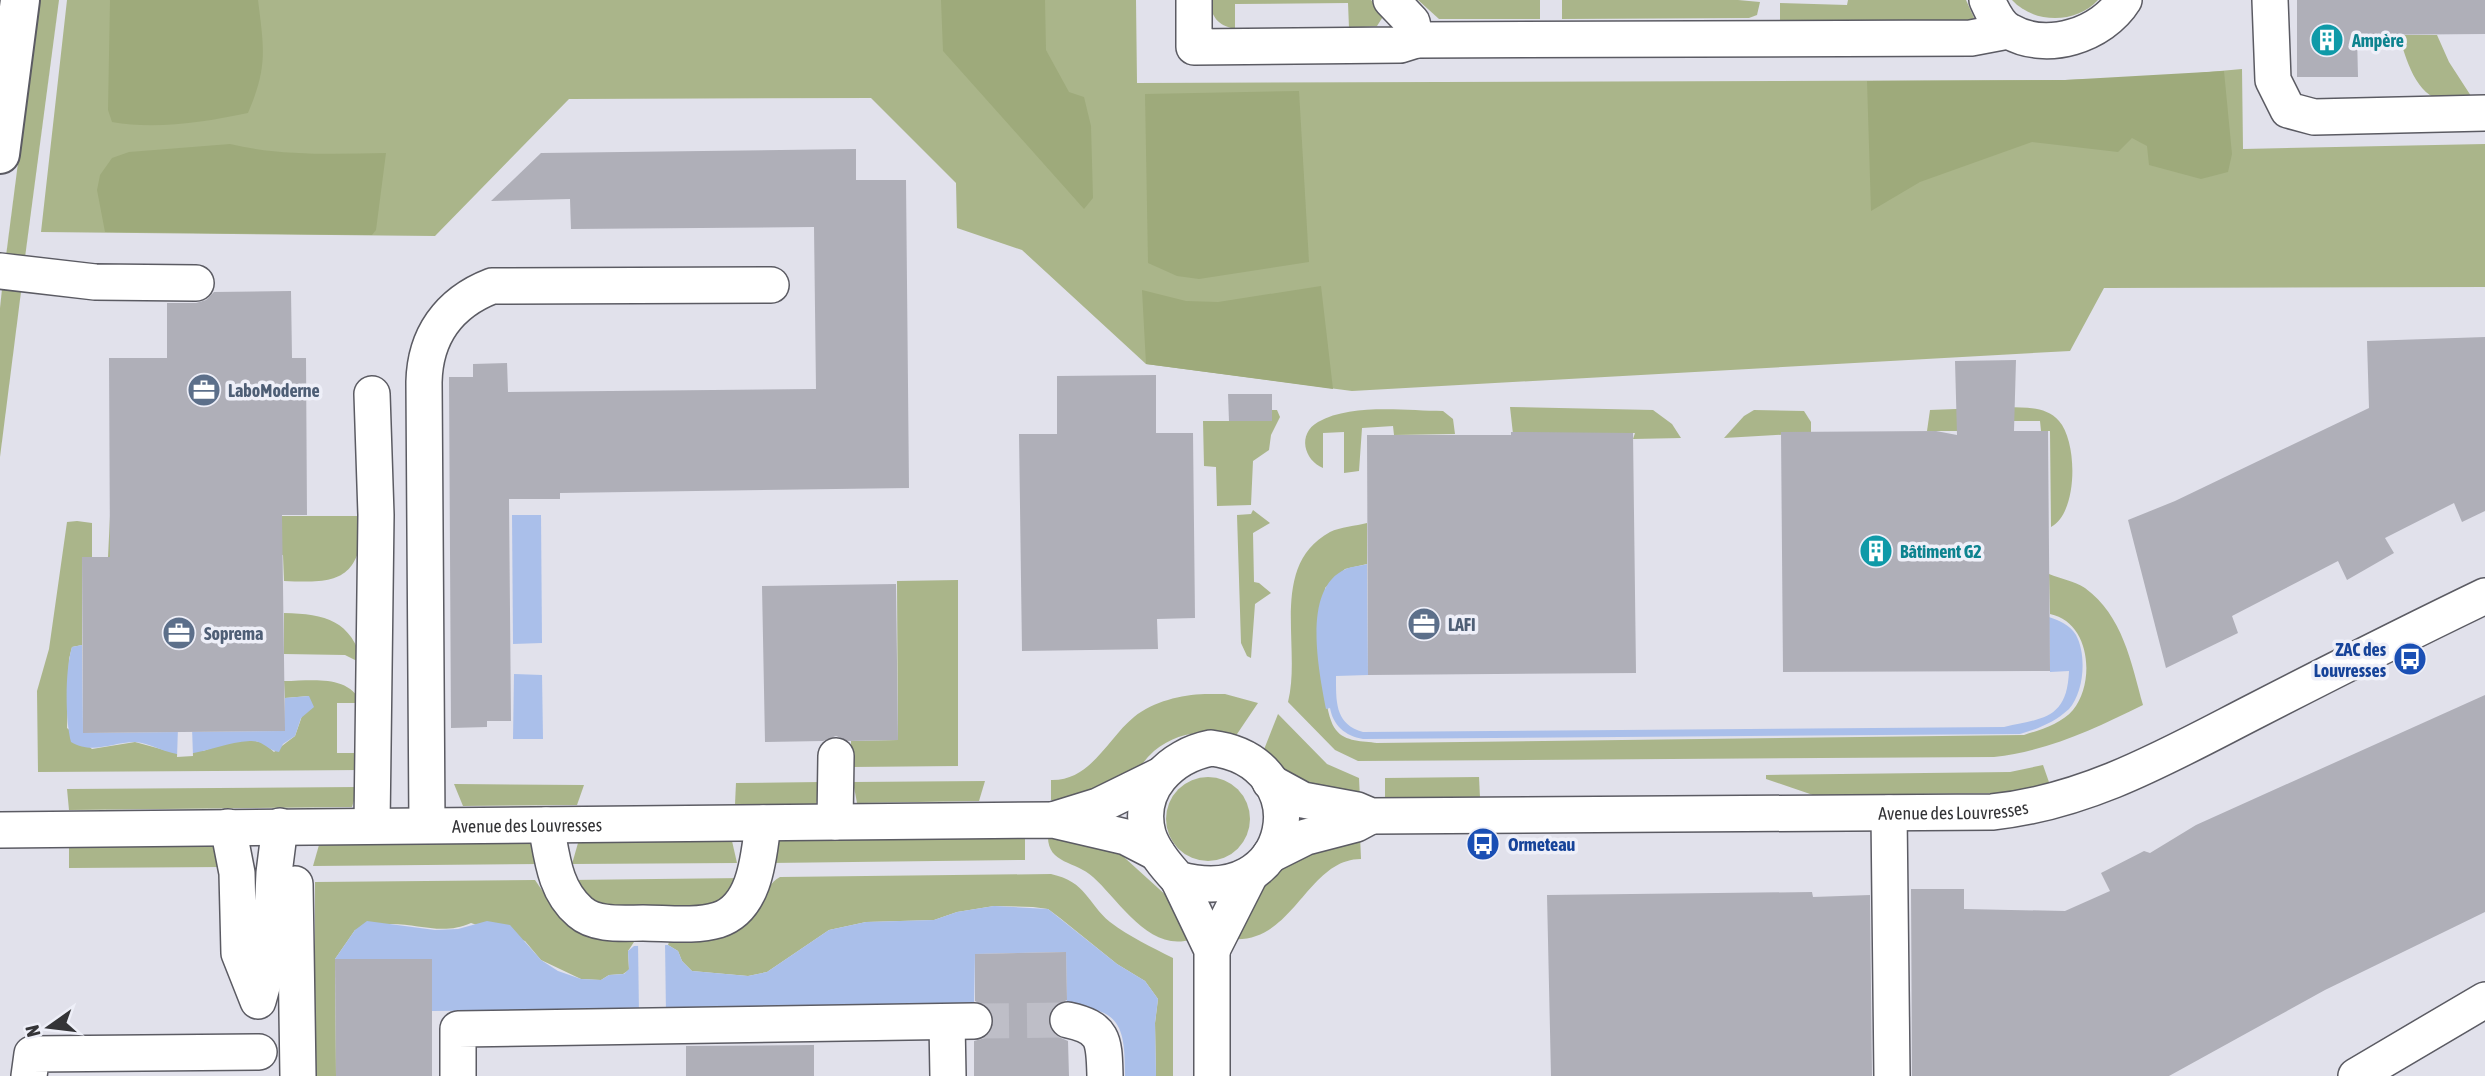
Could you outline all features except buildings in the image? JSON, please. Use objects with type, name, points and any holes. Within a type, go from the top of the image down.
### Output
[{"type":"main road","points":[[0,154],[20,0]]},
{"type":"street","points":[[1194,0],[1194,47],[1400,45],[1416,40],[1971,38],[2008,31]]},
{"type":"street","points":[[1391,0],[1412,22],[1416,40]]},
{"type":"street","points":[[1987,0],[1997,20],[2008,31],[2033,39],[2088,33],[2107,22],[2124,0]]},
{"type":"street","points":[[2270,0],[2273,80],[2288,110],[2314,117],[2485,113]]},
{"type":"street","points":[[0,271],[94,282],[196,283]]},
{"type":"street","points":[[427,825],[424,382],[425,359],[438,327],[465,302],[492,286],[771,285]]},
{"type":"street","points":[[372,394],[376,515],[372,825]]},
{"type":"street","name":"Avenue des Louvresses","points":[[1270,782],[1303,800],[1357,810],[1371,816],[1992,812],[2030,808],[2068,799],[2158,761],[2485,596]]},
{"type":"street","points":[[1212,950],[1260,865],[1279,838],[1283,818],[1279,799],[1270,782],[1248,759],[1231,751],[1211,748],[1192,752],[1175,761],[1161,775],[1150,793],[1146,813],[1149,834],[1212,950],[1212,1076]]},
{"type":"street","points":[[835,822],[836,756]]},
{"type":"street","name":"Avenue des Louvresses","points":[[1053,820],[1098,806],[1161,775]]},
{"type":"street","points":[[1889,813],[1892,1076]]},
{"type":"street","name":"Avenue des Louvresses","points":[[1260,865],[1306,837],[1356,824],[1371,816]]},
{"type":"street","name":"Avenue des Louvresses","points":[[0,830],[1053,820],[1126,837],[1168,866]]},
{"type":"street","points":[[546,825],[557,881],[580,913],[607,922],[647,923],[703,922],[726,916],[754,878],[763,823]]},
{"type":"street","points":[[29,1076],[32,1054],[260,1064],[258,1001],[270,958],[274,873],[287,826]]},
{"type":"street","points":[[287,826],[298,1076]]},
{"type":"street","points":[[228,827],[237,873],[239,953],[258,1001]]},
{"type":"street","points":[[1168,866],[1209,885],[1230,883],[1260,865]]},
{"type":"street","points":[[2356,1076],[2485,1000]]},
{"type":"street","points":[[1068,1020],[1089,1025],[1098,1034],[1104,1050],[1105,1076]]},
{"type":"street","points":[[458,1076],[458,1029],[960,1022],[947,1076]]},
{"type":"green space","points":[[39,0],[59,0],[24,265],[6,256]]},
{"type":"green space","points":[[67,0],[1136,0],[1137,83],[2065,80],[2154,77],[2242,69],[2243,149],[2485,144],[2485,287],[2104,288],[2070,351],[1352,391],[1146,364],[1022,250],[957,228],[956,183],[871,98],[569,99],[435,236],[41,232]]},
{"type":"green space","points":[[110,0],[258,0],[262,32],[262,70],[248,113],[163,125],[112,122],[108,110]]},
{"type":"green space","points":[[941,0],[1045,0],[1046,50],[1069,92],[1084,97],[1091,126],[1093,198],[1084,209],[943,51]]},
{"type":"green space","points":[[1209,0],[1371,0],[1384,15],[1377,26],[1349,28],[1348,3],[1235,4],[1235,29],[1216,19]]},
{"type":"green space","points":[[1418,0],[1540,0],[1540,19],[1439,19]]},
{"type":"green space","points":[[1562,0],[1760,2],[1757,15],[1749,18],[1562,19]]},
{"type":"green space","points":[[1848,0],[1966,0],[1975,20],[1974,23],[1780,28],[1780,3],[1847,5]]},
{"type":"green space","points":[[2012,0],[2098,0],[2078,13],[2055,18],[2032,13]]},
{"type":"green space","points":[[2399,35],[2437,35],[2449,62],[2471,96],[2444,100],[2426,92],[2413,75]]},
{"type":"green space","points":[[2224,71],[2232,154],[2228,172],[2201,179],[2149,165],[2147,146],[2132,138],[2118,152],[2032,142],[1920,182],[1871,211],[1867,81],[2065,80]]},
{"type":"green space","points":[[1299,91],[1309,262],[1199,279],[1177,276],[1148,263],[1145,94]]},
{"type":"green space","points":[[230,144],[288,152],[386,153],[376,230],[372,235],[105,232],[97,190],[100,175],[112,158],[129,152]]},
{"type":"green space","points":[[13,282],[22,284],[0,457],[0,308],[2,289]]},
{"type":"green space","points":[[1321,286],[1333,389],[1146,364],[1142,290],[1186,301],[1218,302]]},
{"type":"green space","points":[[1510,407],[1653,410],[1672,424],[1681,438],[1633,439],[1635,433],[1513,434]]},
{"type":"green space","points":[[2008,407],[2035,409],[2054,416],[2065,431],[2070,444],[2070,493],[2060,519],[2051,527],[2050,431],[2041,431],[2040,421],[2009,421],[2008,431],[1927,431],[1930,410]]},
{"type":"green space","points":[[1379,409],[1443,411],[1453,419],[1455,434],[1394,435],[1393,426],[1362,428],[1359,471],[1344,473],[1344,432],[1323,433],[1323,468],[1311,459],[1306,446],[1305,440],[1311,427],[1347,412]]},
{"type":"green space","points":[[1272,410],[1277,410],[1280,417],[1271,435],[1269,450],[1253,461],[1251,505],[1217,506],[1216,467],[1204,466],[1203,421],[1272,421]]},
{"type":"green space","points":[[1754,410],[1804,411],[1811,422],[1811,433],[1724,438],[1744,416]]},
{"type":"green space","points":[[1253,510],[1270,523],[1253,533],[1254,582],[1271,593],[1255,604],[1251,658],[1247,656],[1241,643],[1237,515],[1251,514]]},
{"type":"green space","points":[[110,516],[365,516],[358,553],[352,565],[334,578],[304,582],[284,581],[283,555],[108,557]]},
{"type":"green space","points":[[67,522],[92,523],[92,557],[82,558],[82,645],[72,647],[69,659],[67,728],[92,749],[135,742],[168,751],[203,751],[231,741],[251,740],[264,743],[274,752],[295,736],[309,696],[285,698],[284,681],[328,681],[348,687],[362,703],[337,703],[337,753],[362,753],[361,770],[38,772],[37,691],[49,649]]},
{"type":"green space","points":[[1367,523],[1367,564],[1345,569],[1325,588],[1324,662],[1330,719],[1340,734],[1355,740],[1377,743],[2024,735],[2050,726],[2068,715],[2080,698],[2085,684],[2085,654],[2081,640],[2074,628],[2063,619],[2050,614],[2049,574],[2085,588],[2108,612],[2124,641],[2143,705],[2052,744],[1994,757],[1358,761],[1335,750],[1288,702],[1292,657],[1291,609],[1293,586],[1299,565],[1311,547],[1330,532]]},
{"type":"green space","points":[[958,580],[958,766],[851,767],[851,741],[898,740],[897,581]]},
{"type":"green space","points":[[284,613],[312,615],[335,622],[351,638],[363,664],[345,655],[284,654]]},
{"type":"green space","points":[[1225,694],[1258,703],[1235,737],[1203,732],[1182,736],[1154,751],[1132,776],[1121,783],[1090,794],[1051,800],[1051,780],[1077,774],[1088,766],[1124,726],[1142,711],[1168,700]]},
{"type":"green space","points":[[1278,714],[1327,764],[1359,778],[1360,799],[1311,793],[1263,752]]},
{"type":"green space","points":[[2043,765],[2050,785],[2003,793],[1813,795],[1766,779],[1766,775],[2010,772]]},
{"type":"green space","points":[[1208,777],[1224,780],[1238,789],[1247,803],[1250,819],[1247,835],[1238,849],[1224,858],[1208,861],[1192,858],[1178,849],[1169,835],[1166,819],[1169,803],[1178,789],[1192,780]]},
{"type":"green space","points":[[1479,777],[1480,798],[1385,799],[1385,778]]},
{"type":"green space","points":[[985,781],[979,801],[857,803],[853,782]]},
{"type":"green space","points":[[821,782],[816,804],[735,804],[736,783]]},
{"type":"green space","points":[[454,784],[584,785],[577,805],[463,806]]},
{"type":"green space","points":[[358,787],[352,807],[69,810],[67,789]]},
{"type":"green space","points":[[1360,835],[1361,859],[1342,863],[1327,872],[1271,929],[1253,937],[1232,939],[1253,893],[1266,884],[1289,857]]},
{"type":"green space","points":[[1048,837],[1096,840],[1115,849],[1169,898],[1192,939],[1177,942],[1162,939],[1149,932],[1093,877],[1058,857],[1049,846]]},
{"type":"green space","points":[[1025,838],[1025,860],[770,863],[776,840]]},
{"type":"green space","points":[[732,841],[737,863],[572,864],[578,843]]},
{"type":"green space","points":[[533,842],[540,864],[313,866],[319,845]]},
{"type":"green space","points":[[216,845],[222,867],[69,868],[69,847]]},
{"type":"green space","points":[[1051,874],[1072,882],[1110,922],[1173,958],[1173,1076],[1156,1076],[1155,1023],[1158,999],[1145,981],[1117,964],[1048,909],[994,906],[957,912],[934,920],[866,922],[829,930],[767,972],[748,976],[692,971],[682,961],[678,951],[668,945],[669,942],[698,941],[731,932],[750,916],[773,882],[780,877]]},
{"type":"green space","points":[[744,878],[717,909],[591,906],[569,880]]},
{"type":"green space","points":[[535,880],[565,921],[574,928],[596,937],[634,942],[628,951],[629,970],[601,980],[581,979],[541,960],[525,941],[471,923],[450,929],[388,924],[355,930],[335,959],[336,1076],[315,1076],[315,882]]},
{"type":"water","points":[[512,515],[541,515],[542,643],[513,644]]},
{"type":"water","points":[[1367,564],[1368,675],[1336,676],[1337,703],[1342,718],[1347,724],[1363,732],[2004,727],[2051,714],[2064,699],[2069,671],[2050,672],[2049,617],[2068,626],[2076,635],[2082,653],[2081,683],[2074,702],[2064,714],[2020,734],[1363,739],[1341,729],[1330,708],[1326,709],[1316,632],[1323,594],[1332,579],[1346,569]]},
{"type":"water","points":[[82,645],[83,733],[284,731],[285,698],[309,696],[314,707],[301,718],[295,736],[283,744],[279,752],[250,741],[181,754],[135,742],[95,748],[79,746],[71,742],[67,694],[72,647]]},
{"type":"water","points":[[514,674],[542,675],[543,739],[513,739]]},
{"type":"water","points":[[994,906],[1048,909],[1117,964],[1145,981],[1158,999],[1155,1023],[1156,1076],[1125,1076],[1124,1045],[1116,1023],[1099,1011],[1067,1006],[1066,952],[975,954],[974,1006],[432,1011],[432,959],[335,959],[355,930],[367,921],[435,930],[458,929],[487,921],[510,925],[541,960],[558,971],[581,979],[601,980],[609,975],[624,974],[629,969],[628,951],[634,946],[668,945],[678,951],[682,961],[692,971],[748,976],[767,972],[829,930],[866,922],[934,920],[957,912]]},
{"type":"pier","points":[[178,728],[192,728],[193,756],[177,757]]},
{"type":"pier","points":[[638,942],[665,942],[666,1014],[639,1014]]},
{"type":"tunnel","points":[[974,1021],[1068,1020]]},
{"type":"place","name":"Ampère","points":[[2327,40]]},
{"type":"place","name":"LaboModerne","points":[[204,390]]},
{"type":"place","name":"Bâtiment G2","points":[[1876,551]]},
{"type":"place","name":"LAFI","points":[[1424,624]]},
{"type":"place","name":"Soprema","points":[[179,633]]},
{"type":"place","name":"ZAC des Louvresses","points":[[2410,659]]},
{"type":"place","name":"Ormeteau","points":[[1483,844]]}]
